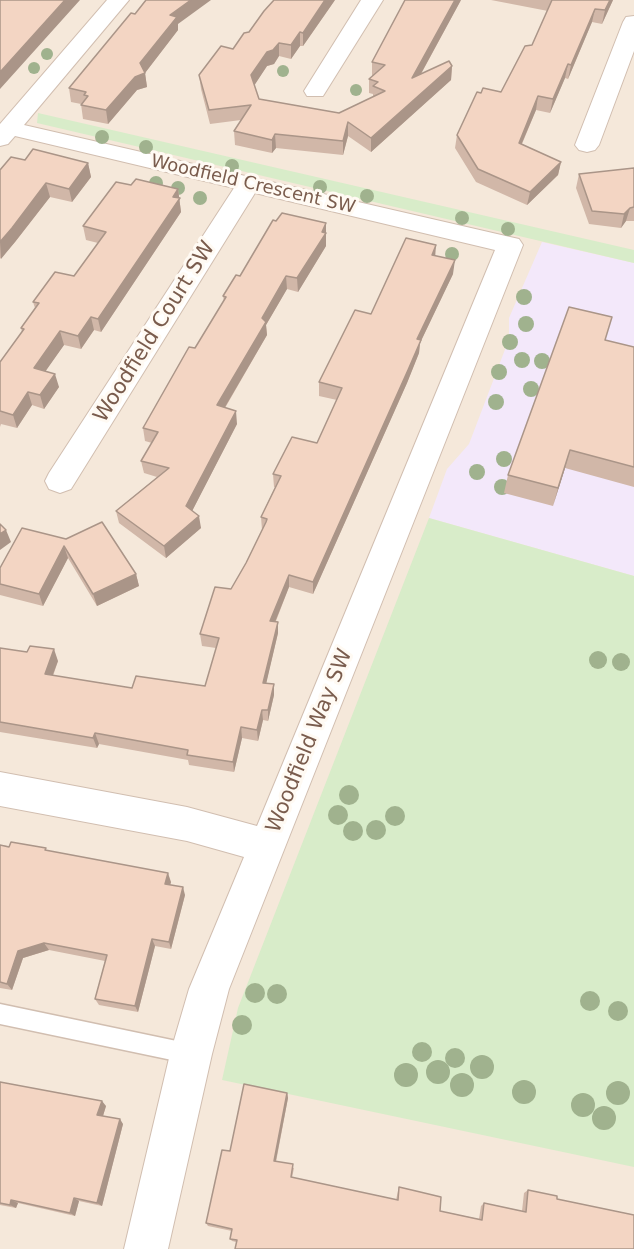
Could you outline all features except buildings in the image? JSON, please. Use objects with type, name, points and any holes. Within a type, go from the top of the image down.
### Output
[{"type":"street","points":[[5,134],[118,0]]},
{"type":"street","points":[[315,91],[372,0]]},
{"type":"street","points":[[587,145],[634,22]]},
{"type":"street","name":"Woodfield Crescent SW","points":[[5,134],[249,184],[510,245]]},
{"type":"street","name":"Woodfield Court SW","points":[[60,481],[249,184]]},
{"type":"street","name":"Woodfield Way SW","points":[[146,1249],[191,1054],[209,989],[510,245]]},
{"type":"street","points":[[0,789],[187,824],[267,846]]},
{"type":"lane","points":[[0,1014],[191,1054]]},
{"type":"shaded area","points":[[0,0],[634,0],[634,1249],[0,1249]]},
{"type":"shaded area","points":[[542,242],[634,263],[634,576],[429,518],[447,469],[469,444],[509,339],[509,318]]},
{"type":"green space","points":[[38,113],[634,250],[634,263],[37,123]]},
{"type":"green space","points":[[429,518],[634,576],[634,1167],[222,1080],[238,1008]]}]
